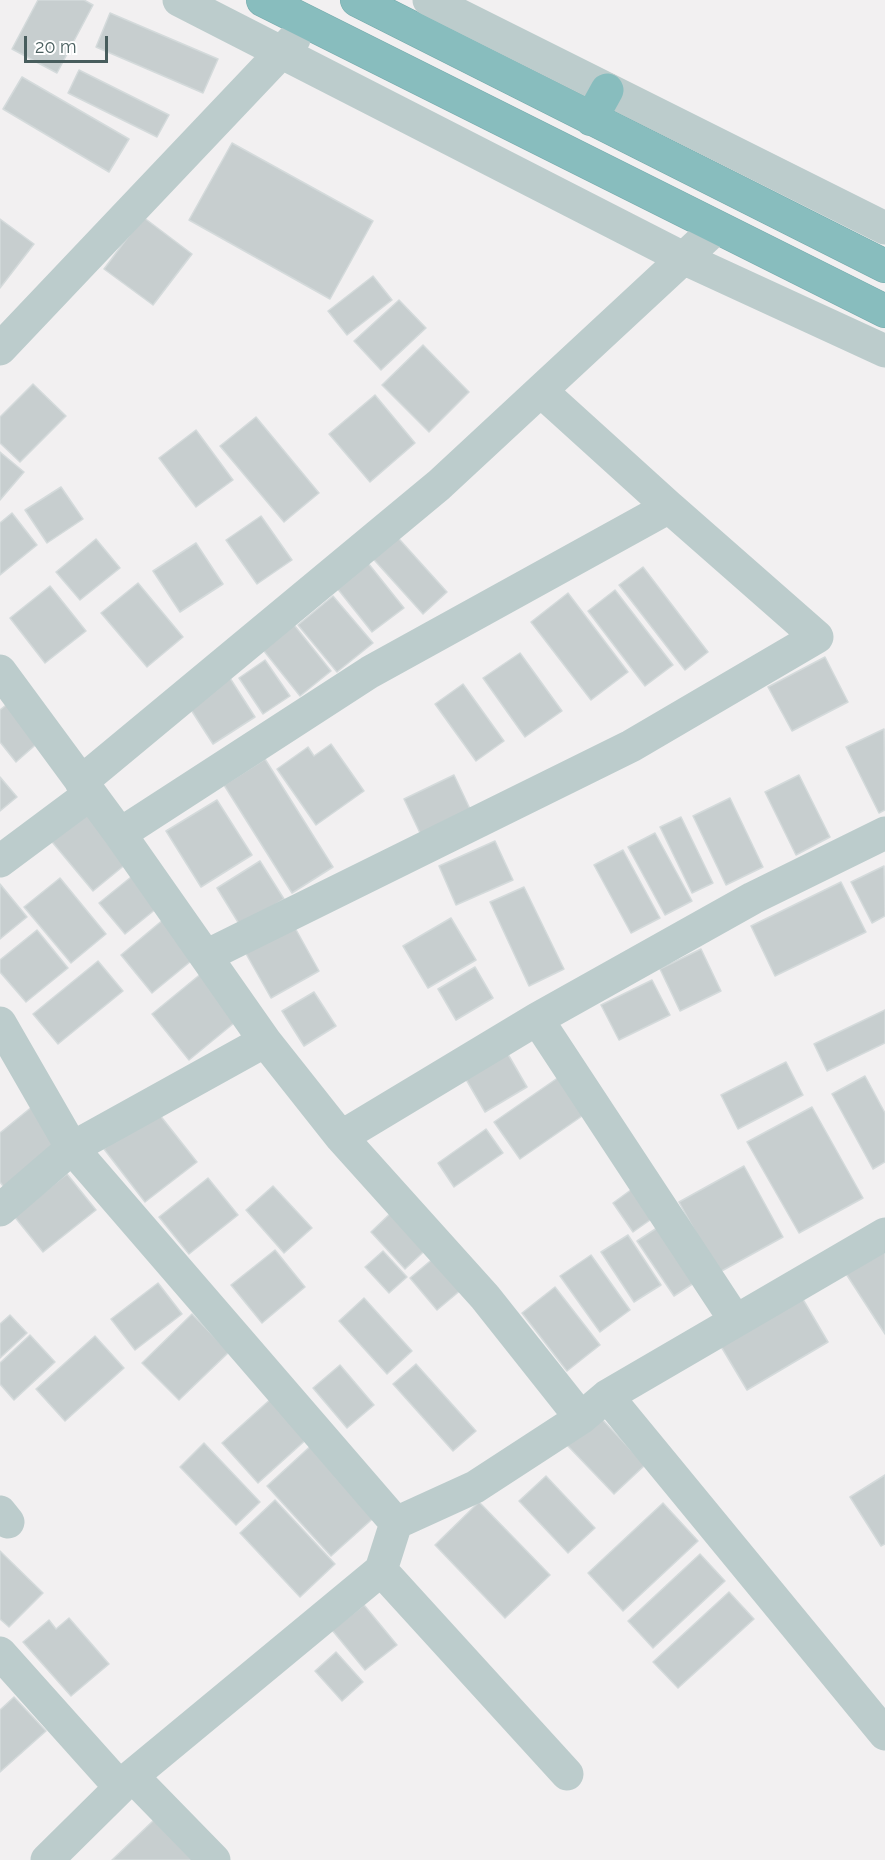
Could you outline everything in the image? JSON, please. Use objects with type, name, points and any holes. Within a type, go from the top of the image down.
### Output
[{"type":"highway","points":[[263,0],[885,311]]},
{"type":"highway","points":[[357,0],[885,266]]},
{"type":"highway","points":[[591,119],[607,90]]},
{"type":"street","points":[[179,0],[683,258],[885,351]]},
{"type":"street","points":[[429,0],[885,228]]},
{"type":"street","points":[[0,349],[309,24]]},
{"type":"street","points":[[0,861],[439,484],[716,228]]},
{"type":"street","points":[[206,956],[631,746],[817,638],[541,391]]},
{"type":"street","points":[[120,834],[370,672],[669,507]]},
{"type":"street","points":[[0,671],[120,834],[265,1041],[341,1137],[485,1297],[581,1418]]},
{"type":"street","points":[[341,1137],[537,1019],[753,898],[885,833]]},
{"type":"street","points":[[537,1019],[735,1320]]},
{"type":"street","points":[[0,1023],[72,1148],[396,1523]]},
{"type":"street","points":[[0,1210],[72,1148],[265,1041]]},
{"type":"street","points":[[0,1653],[120,1787],[381,1570],[396,1523],[476,1487],[581,1418],[607,1396],[885,1234]]},
{"type":"street","points":[[607,1396],[885,1734]]},
{"type":"street","points":[[381,1570],[567,1774]]},
{"type":"street","points":[[46,1860],[132,1776]]},
{"type":"street","points":[[132,1776],[214,1860]]},
{"type":"building","points":[[38,0],[84,0],[93,5],[57,73],[12,49]]},
{"type":"building","points":[[110,13],[218,59],[203,93],[96,47]]},
{"type":"building","points":[[79,70],[169,115],[157,137],[68,93]]},
{"type":"building","points":[[22,77],[129,139],[109,172],[3,109]]},
{"type":"building","points":[[232,143],[373,221],[330,299],[189,220]]},
{"type":"building","points":[[143,217],[192,254],[153,305],[104,269]]},
{"type":"building","points":[[0,219],[34,244],[0,288]]},
{"type":"building","points":[[373,276],[392,300],[347,335],[328,311]]},
{"type":"building","points":[[399,300],[426,328],[381,370],[354,341]]},
{"type":"building","points":[[423,345],[469,392],[429,432],[382,385]]},
{"type":"building","points":[[33,384],[66,416],[20,462],[0,443],[0,417]]},
{"type":"building","points":[[375,395],[415,443],[370,482],[329,434]]},
{"type":"building","points":[[256,417],[319,493],[284,522],[220,446]]},
{"type":"building","points":[[196,430],[233,480],[196,507],[159,458]]},
{"type":"building","points":[[0,452],[24,472],[0,500]]},
{"type":"building","points":[[61,487],[83,519],[47,543],[25,510]]},
{"type":"building","points":[[12,513],[37,545],[0,575],[0,523]]},
{"type":"building","points":[[261,516],[292,560],[257,584],[226,540]]},
{"type":"building","points":[[391,530],[447,592],[423,614],[367,552]]},
{"type":"building","points":[[96,539],[120,568],[80,600],[56,572]]},
{"type":"building","points":[[196,543],[223,584],[180,612],[153,571]]},
{"type":"building","points":[[360,553],[404,608],[372,632],[329,578]]},
{"type":"building","points":[[643,567],[708,652],[685,670],[619,585]]},
{"type":"building","points":[[138,583],[183,637],[147,667],[101,613]]},
{"type":"building","points":[[50,586],[86,631],[45,663],[10,618]]},
{"type":"building","points":[[615,590],[673,665],[645,686],[588,611]]},
{"type":"building","points":[[568,593],[628,672],[591,700],[531,622]]},
{"type":"building","points":[[333,596],[373,643],[337,672],[298,625]]},
{"type":"building","points":[[287,616],[331,671],[300,696],[256,641]]},
{"type":"building","points":[[520,653],[562,711],[525,737],[483,678]]},
{"type":"building","points":[[825,657],[848,702],[792,731],[768,687]]},
{"type":"building","points":[[265,660],[290,696],[263,714],[239,678]]},
{"type":"building","points":[[228,675],[255,717],[213,744],[186,702]]},
{"type":"building","points":[[463,684],[504,741],[476,761],[435,704]]},
{"type":"building","points":[[10,702],[41,740],[16,762],[0,742],[0,710]]},
{"type":"building","points":[[884,729],[885,810],[879,813],[846,747]]},
{"type":"building","points":[[331,744],[364,791],[316,825],[277,769],[308,747],[314,756]]},
{"type":"building","points":[[265,759],[333,867],[292,893],[224,785]]},
{"type":"building","points":[[454,775],[471,811],[421,835],[404,799]]},
{"type":"building","points":[[799,775],[830,837],[796,855],[765,792]]},
{"type":"building","points":[[0,777],[17,797],[0,811]]},
{"type":"building","points":[[730,798],[763,867],[726,885],[693,816]]},
{"type":"building","points":[[217,800],[252,855],[201,887],[166,831]]},
{"type":"building","points":[[87,805],[132,859],[93,891],[48,837]]},
{"type":"building","points":[[681,817],[713,883],[692,893],[660,827]]},
{"type":"building","points":[[655,833],[692,901],[665,915],[628,847]]},
{"type":"building","points":[[495,841],[513,880],[456,905],[439,866]]},
{"type":"building","points":[[623,850],[660,918],[631,933],[594,865]]},
{"type":"building","points":[[260,861],[284,899],[241,927],[217,888]]},
{"type":"building","points":[[884,866],[885,916],[872,923],[851,882]]},
{"type":"building","points":[[136,873],[162,904],[125,934],[99,903]]},
{"type":"building","points":[[60,878],[106,934],[71,963],[24,907]]},
{"type":"building","points":[[841,882],[866,932],[775,976],[751,926]]},
{"type":"building","points":[[0,884],[27,917],[0,939]]},
{"type":"building","points":[[524,887],[564,969],[529,986],[490,902]]},
{"type":"building","points":[[451,918],[476,960],[428,988],[403,946]]},
{"type":"building","points":[[164,919],[196,957],[152,993],[121,955]]},
{"type":"building","points":[[294,926],[319,971],[271,998],[245,952]]},
{"type":"building","points":[[37,930],[68,968],[26,1002],[0,972],[0,960]]},
{"type":"building","points":[[701,949],[721,991],[680,1011],[660,969]]},
{"type":"building","points":[[98,961],[123,991],[58,1044],[33,1014]]},
{"type":"building","points":[[475,967],[493,998],[456,1020],[438,989]]},
{"type":"building","points":[[208,968],[245,1014],[189,1060],[152,1014]]},
{"type":"building","points":[[652,980],[670,1015],[619,1040],[601,1005]]},
{"type":"building","points":[[314,992],[336,1026],[304,1046],[282,1011]]},
{"type":"building","points":[[885,1010],[885,1043],[827,1071],[814,1044]]},
{"type":"building","points":[[502,1044],[527,1087],[485,1112],[460,1069]]},
{"type":"building","points":[[786,1062],[803,1095],[738,1129],[721,1095]]},
{"type":"building","points":[[865,1076],[885,1113],[885,1162],[873,1169],[832,1094]]},
{"type":"building","points":[[559,1077],[585,1114],[520,1159],[494,1122]]},
{"type":"building","points":[[33,1106],[63,1143],[6,1190],[0,1182],[0,1133]]},
{"type":"building","points":[[812,1107],[863,1198],[799,1233],[747,1142]]},
{"type":"building","points":[[155,1109],[197,1162],[145,1202],[104,1149]]},
{"type":"building","points":[[486,1129],[503,1153],[454,1187],[438,1163]]},
{"type":"building","points":[[744,1166],[783,1237],[718,1273],[679,1202]]},
{"type":"building","points":[[67,1174],[96,1210],[43,1252],[14,1216]]},
{"type":"building","points":[[208,1178],[238,1215],[189,1254],[159,1217]]},
{"type":"building","points":[[639,1184],[660,1213],[633,1232],[613,1203]]},
{"type":"building","points":[[273,1186],[312,1228],[284,1253],[246,1210]]},
{"type":"building","points":[[398,1206],[433,1243],[405,1269],[371,1232]]},
{"type":"building","points":[[663,1224],[700,1279],[674,1296],[637,1241]]},
{"type":"building","points":[[628,1235],[661,1285],[634,1302],[601,1252]]},
{"type":"building","points":[[885,1238],[885,1334],[841,1266]]},
{"type":"building","points":[[275,1250],[305,1287],[262,1323],[231,1285]]},
{"type":"building","points":[[383,1251],[407,1277],[389,1293],[365,1267]]},
{"type":"building","points":[[441,1252],[468,1284],[437,1310],[410,1278]]},
{"type":"building","points":[[591,1255],[630,1310],[600,1332],[560,1276]]},
{"type":"building","points":[[158,1283],[182,1314],[135,1350],[111,1319]]},
{"type":"building","points":[[555,1287],[600,1345],[567,1371],[522,1313]]},
{"type":"building","points":[[801,1296],[828,1342],[747,1390],[719,1343]]},
{"type":"building","points":[[364,1298],[412,1351],[387,1374],[339,1321]]},
{"type":"building","points":[[192,1314],[229,1352],[179,1400],[142,1363]]},
{"type":"building","points":[[10,1315],[27,1333],[0,1358],[0,1324]]},
{"type":"building","points":[[30,1335],[55,1362],[14,1400],[0,1384],[0,1363]]},
{"type":"building","points":[[95,1336],[124,1368],[65,1421],[36,1389]]},
{"type":"building","points":[[416,1364],[476,1431],[453,1451],[393,1384]]},
{"type":"building","points":[[340,1365],[374,1405],[347,1428],[313,1388]]},
{"type":"building","points":[[273,1397],[309,1437],[258,1483],[222,1443]]},
{"type":"building","points":[[599,1416],[645,1465],[614,1494],[567,1445]]},
{"type":"building","points":[[315,1442],[379,1513],[331,1556],[267,1486]]},
{"type":"building","points":[[204,1443],[260,1502],[236,1525],[180,1467]]},
{"type":"building","points":[[885,1475],[885,1544],[881,1546],[850,1497]]},
{"type":"building","points":[[546,1476],[595,1528],[568,1553],[519,1501]]},
{"type":"building","points":[[275,1500],[335,1564],[300,1597],[240,1533]]},
{"type":"building","points":[[479,1502],[550,1575],[505,1618],[435,1545]]},
{"type":"building","points":[[663,1503],[698,1541],[623,1611],[588,1573]]},
{"type":"building","points":[[0,1551],[43,1593],[9,1627],[0,1619]]},
{"type":"building","points":[[700,1554],[725,1581],[653,1648],[628,1621]]},
{"type":"building","points":[[729,1592],[754,1619],[678,1688],[653,1662]]},
{"type":"building","points":[[364,1605],[397,1645],[365,1670],[332,1630]]},
{"type":"building","points":[[69,1618],[109,1664],[71,1696],[23,1642],[49,1620],[56,1629]]},
{"type":"building","points":[[336,1652],[363,1682],[342,1701],[315,1671]]},
{"type":"building","points":[[14,1697],[46,1731],[0,1772],[0,1710]]},
{"type":"building","points":[[154,1820],[193,1860],[112,1860]]}]
